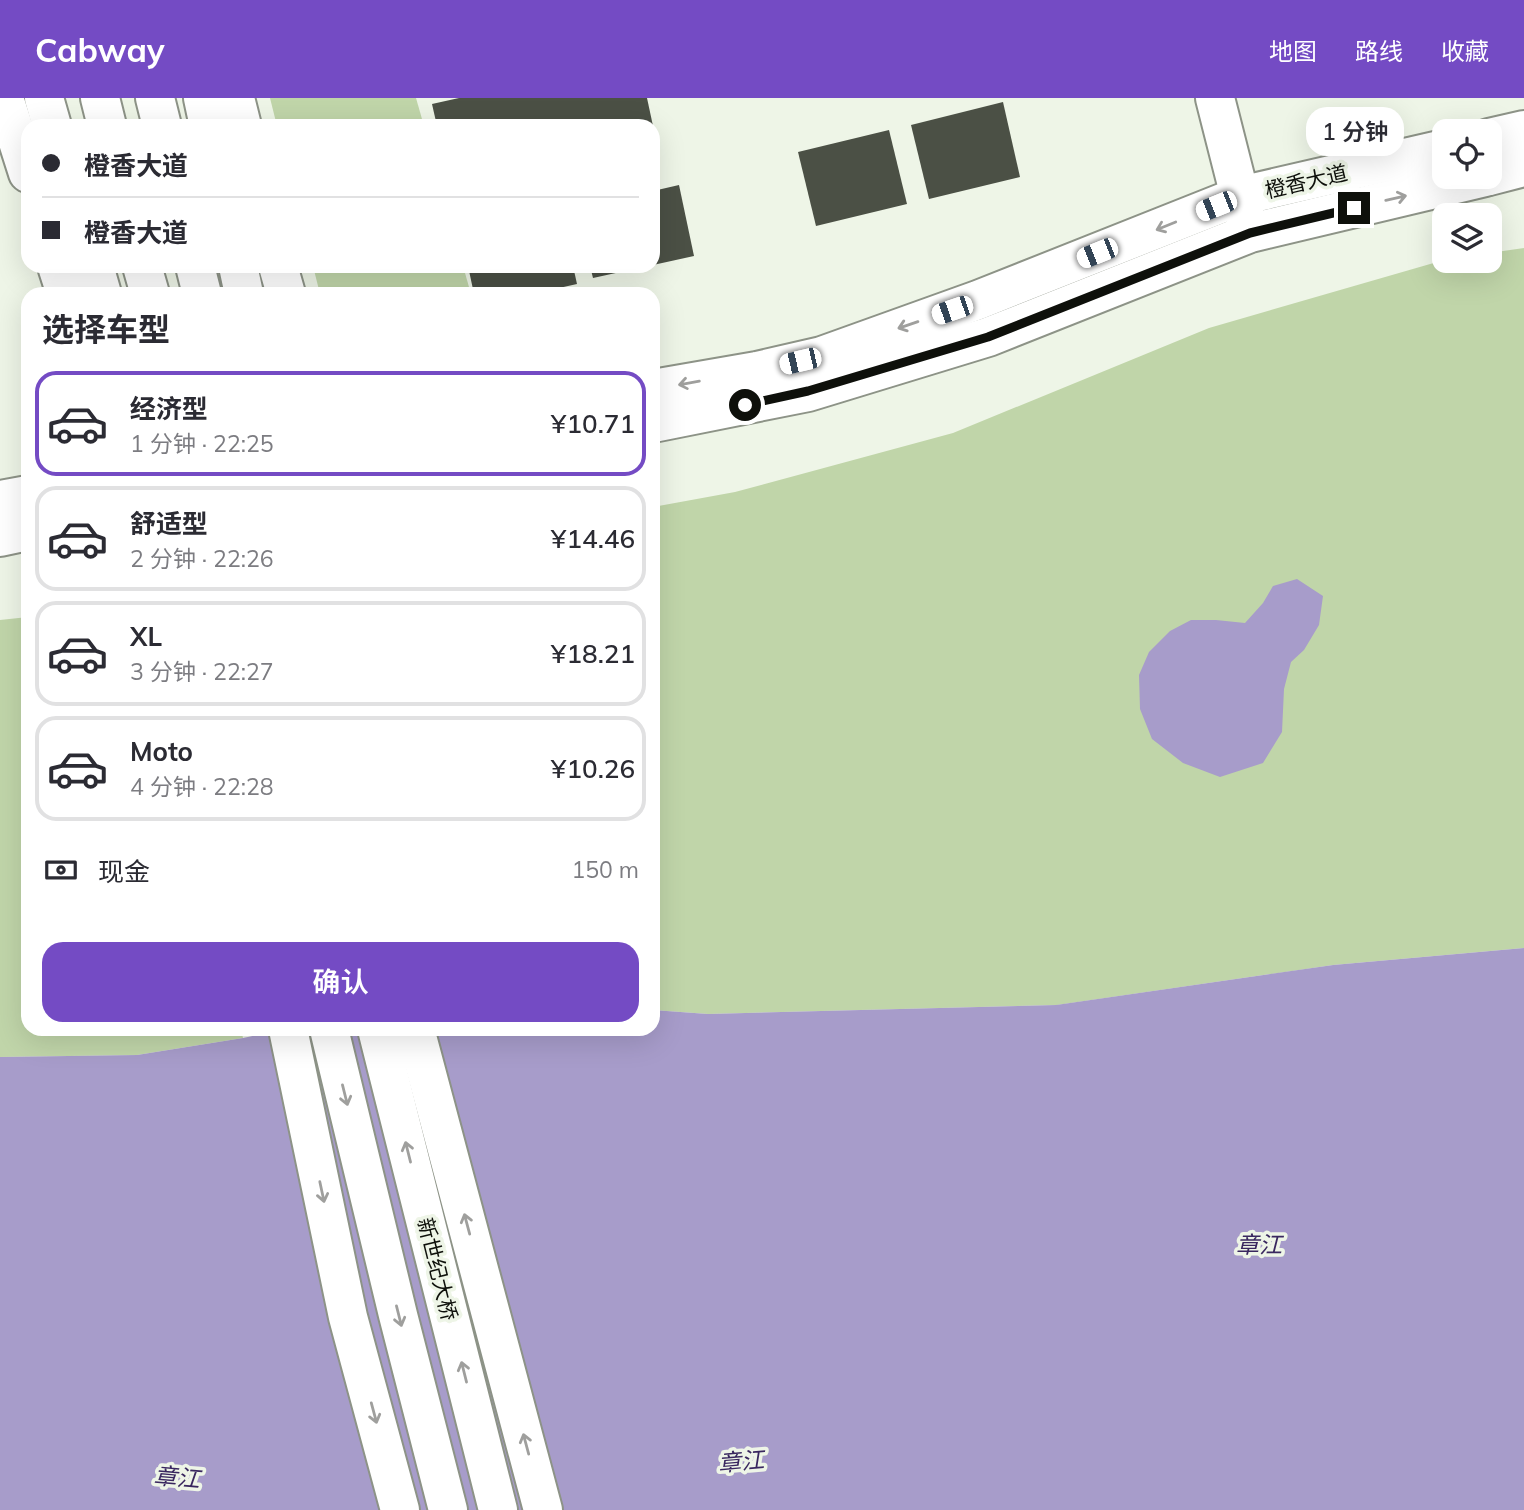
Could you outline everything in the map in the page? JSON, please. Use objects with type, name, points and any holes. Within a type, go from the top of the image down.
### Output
[{"type":"main road","points":[[4,98],[21,151]]},
{"type":"main road","points":[[44,98],[50,119]]},
{"type":"main road","points":[[100,98],[105,119]]},
{"type":"main road","points":[[155,98],[160,119]]},
{"type":"main road","points":[[203,98],[208,119]]},
{"type":"main road","points":[[235,98],[240,119]]},
{"type":"main road","points":[[1215,98],[1250,233]]},
{"type":"main road","points":[[1502,135],[1524,130]]},
{"type":"main road","name":"橙香大道","points":[[660,388],[757,371],[822,356],[978,300],[1240,196],[1432,152]]},
{"type":"main road","name":"橙香大道","points":[[1502,172],[1524,167]]},
{"type":"main road","name":"橙香大道","points":[[660,422],[808,391],[988,337],[1250,233],[1433,189]]},
{"type":"main road","points":[[0,500],[21,496]]},
{"type":"main road","points":[[0,537],[21,532]]},
{"type":"main road","points":[[289,1036],[348,1317],[400,1510]]},
{"type":"main road","points":[[331,1036],[448,1510]]},
{"type":"main road","name":"新世纪大桥","points":[[378,1036],[498,1510]]},
{"type":"main road","points":[[417,1036],[543,1510]]},
{"type":"green space","points":[[270,98],[416,98],[422,119],[275,119]]},
{"type":"green space","points":[[1524,248],[1524,948],[1333,965],[1057,1005],[708,1014],[660,1011],[660,506],[735,492],[953,433],[1209,328],[1432,263],[1432,273],[1502,273],[1502,251]]},
{"type":"green space","points":[[315,273],[465,273],[469,287],[318,287]]},
{"type":"green space","points":[[21,618],[21,1036],[243,1038],[137,1055],[0,1057],[0,620]]},
{"type":"water","points":[[1297,579],[1323,596],[1319,625],[1304,650],[1291,662],[1284,689],[1282,732],[1263,763],[1220,777],[1183,763],[1152,739],[1140,709],[1139,675],[1149,652],[1170,631],[1191,620],[1245,623],[1263,603],[1273,586]]},
{"type":"water","name":"章江","points":[[1524,948],[1524,1510],[0,1510],[0,1057],[137,1055],[252,1036],[660,1036],[660,1011],[708,1014],[1056,1005],[1333,965]]},
{"type":"building","points":[[459,98],[647,98],[652,119],[435,119],[432,104]]},
{"type":"building","points":[[1003,102],[1020,177],[929,199],[911,125]]},
{"type":"building","points":[[889,130],[907,204],[816,226],[798,152]]},
{"type":"building","points":[[679,185],[694,256],[660,263],[660,189]]},
{"type":"building","points":[[470,273],[575,273],[577,284],[564,287],[472,287]]},
{"type":"building","points":[[592,273],[616,273],[593,278]]},
{"type":"route","points":[[745,405],[808,391],[988,337],[1250,233],[1354,208]]}]
